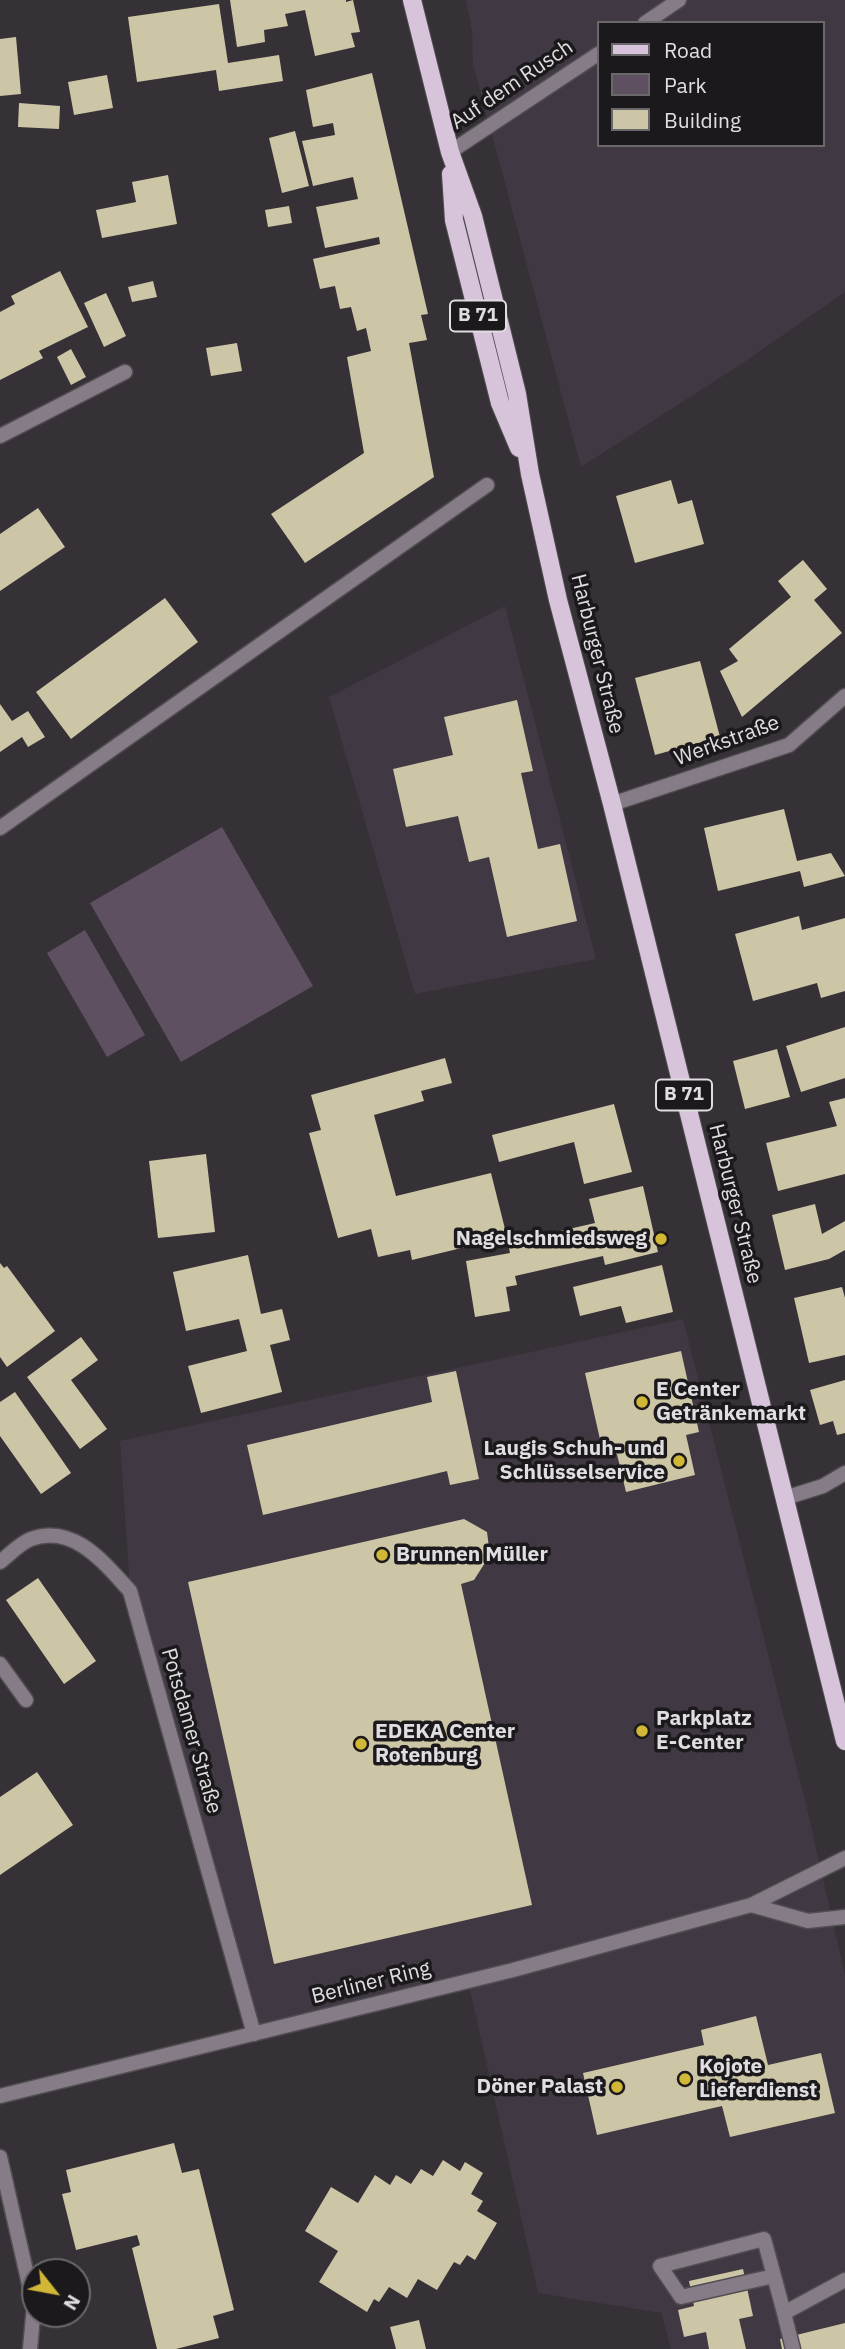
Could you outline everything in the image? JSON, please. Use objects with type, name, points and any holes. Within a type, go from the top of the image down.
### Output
[{"type":"main road","name":"Harburger Straße","points":[[412,0],[450,152],[473,216],[517,394],[530,474],[558,600],[612,804],[845,1741]]},
{"type":"street","points":[[648,21],[679,0]]},
{"type":"street","name":"Auf dem Rusch","points":[[450,152],[596,55]]},
{"type":"street","points":[[0,436],[125,372]]},
{"type":"street","points":[[0,828],[486,485]]},
{"type":"street","name":"Werkstraße","points":[[612,804],[789,745],[845,696]]},
{"type":"street","points":[[785,1498],[823,1486],[845,1473]]},
{"type":"street","name":"Potsdamer Straße","points":[[0,1562],[30,1539],[58,1536],[90,1549],[130,1591],[254,2034]]},
{"type":"street","points":[[0,1664],[26,1700]]},
{"type":"street","name":"Berliner Ring","points":[[0,2096],[513,1970],[751,1905],[845,1858]]},
{"type":"street","points":[[751,1905],[808,1921],[845,1917]]},
{"type":"street","points":[[0,2157],[34,2306],[30,2349]]},
{"type":"street","points":[[774,2276],[681,2297],[660,2266],[764,2239],[774,2276],[784,2313],[793,2349]]},
{"type":"street","points":[[784,2313],[845,2280]]},
{"type":"shaded area","points":[[466,0],[845,0],[845,292],[740,365],[581,467],[473,64],[472,31]]},
{"type":"shaded area","points":[[505,606],[596,959],[415,994],[329,697]]},
{"type":"shaded area","points":[[683,1319],[806,1804],[845,1975],[845,2349],[671,2349],[661,2313],[538,2293],[468,1981],[254,2034],[130,1591],[120,1441]]},
{"type":"green space","points":[[222,827],[313,986],[181,1062],[90,903]]},
{"type":"green space","points":[[85,930],[145,1035],[107,1057],[47,953]]},
{"type":"building","points":[[230,0],[353,0],[360,32],[351,33],[355,47],[315,56],[305,10],[285,14],[288,26],[264,30],[265,42],[237,47]]},
{"type":"building","points":[[219,4],[228,63],[279,55],[283,81],[219,91],[216,70],[137,82],[128,17]]},
{"type":"building","points":[[16,37],[21,94],[0,96],[0,39]]},
{"type":"building","points":[[372,73],[428,314],[421,315],[427,340],[409,343],[434,477],[305,563],[271,514],[364,453],[347,357],[371,351],[366,328],[357,331],[351,307],[340,309],[335,286],[320,289],[313,259],[380,244],[379,237],[325,248],[316,207],[358,199],[353,177],[313,186],[302,141],[335,135],[333,123],[313,127],[306,90]]},
{"type":"building","points":[[107,75],[113,108],[74,115],[68,82]]},
{"type":"building","points":[[19,103],[60,106],[59,129],[18,127]]},
{"type":"building","points":[[295,131],[309,186],[282,193],[269,138]]},
{"type":"building","points":[[168,175],[177,224],[102,238],[96,210],[136,202],[132,182]]},
{"type":"building","points":[[289,206],[292,223],[268,227],[265,210]]},
{"type":"building","points":[[60,271],[88,327],[39,351],[43,358],[0,380],[0,312],[15,304],[11,296]]},
{"type":"building","points":[[153,281],[157,297],[132,302],[128,287]]},
{"type":"building","points":[[106,293],[126,336],[104,347],[84,303]]},
{"type":"building","points":[[237,343],[242,371],[211,376],[206,348]]},
{"type":"building","points":[[71,349],[86,377],[71,385],[57,357]]},
{"type":"building","points":[[671,480],[678,504],[692,500],[704,544],[635,563],[616,496]]},
{"type":"building","points":[[38,508],[65,547],[0,591],[0,534]]},
{"type":"building","points":[[803,560],[827,589],[814,600],[842,633],[742,717],[720,671],[738,661],[729,649],[791,597],[778,581]]},
{"type":"building","points":[[165,598],[198,642],[71,739],[36,692]]},
{"type":"building","points":[[700,661],[720,737],[655,755],[635,678]]},
{"type":"building","points":[[517,700],[533,771],[521,773],[538,849],[560,844],[577,921],[507,937],[489,857],[469,862],[458,816],[406,827],[393,769],[453,755],[444,717]]},
{"type":"building","points":[[0,704],[12,721],[28,711],[45,737],[28,747],[22,737],[0,752]]},
{"type":"building","points":[[784,809],[797,861],[831,853],[845,876],[804,887],[800,871],[718,891],[704,828]]},
{"type":"building","points":[[799,916],[802,930],[845,918],[845,991],[821,998],[817,983],[753,1001],[735,934]]},
{"type":"building","points":[[845,1027],[845,1078],[801,1092],[786,1046]]},
{"type":"building","points":[[777,1049],[790,1097],[745,1109],[733,1061]]},
{"type":"building","points":[[445,1058],[452,1083],[421,1091],[424,1101],[374,1115],[396,1196],[491,1173],[507,1237],[412,1260],[410,1250],[378,1257],[371,1229],[338,1238],[309,1133],[321,1130],[311,1095]]},
{"type":"building","points":[[845,1098],[845,1174],[778,1191],[766,1143],[837,1126],[829,1102]]},
{"type":"building","points":[[614,1104],[632,1172],[584,1184],[574,1142],[499,1162],[492,1135]]},
{"type":"building","points":[[206,1154],[215,1232],[158,1238],[149,1161]]},
{"type":"building","points":[[643,1186],[658,1252],[605,1265],[603,1256],[515,1276],[517,1285],[506,1287],[510,1311],[475,1317],[466,1261],[510,1253],[508,1243],[595,1223],[589,1199]]},
{"type":"building","points":[[815,1204],[822,1234],[845,1221],[845,1250],[829,1259],[785,1270],[772,1215]]},
{"type":"building","points":[[248,1255],[261,1314],[282,1309],[290,1340],[270,1345],[282,1392],[201,1413],[188,1366],[247,1351],[239,1319],[186,1331],[173,1272]]},
{"type":"building","points":[[0,1263],[4,1268],[7,1266],[55,1331],[7,1367],[0,1357]]},
{"type":"building","points":[[662,1265],[673,1312],[626,1323],[621,1306],[580,1316],[573,1287]]},
{"type":"building","points":[[842,1287],[845,1298],[845,1355],[809,1363],[794,1298]]},
{"type":"building","points":[[81,1337],[98,1360],[71,1380],[107,1429],[80,1449],[27,1377]]},
{"type":"building","name":"E Center Getränkemarkt","points":[[681,1351],[699,1432],[686,1435],[695,1475],[626,1492],[617,1454],[604,1457],[585,1373]]},
{"type":"building","points":[[456,1371],[479,1479],[450,1485],[447,1471],[263,1515],[247,1445],[432,1402],[427,1377]]},
{"type":"building","points":[[845,1380],[845,1433],[837,1435],[833,1421],[820,1425],[810,1390]]},
{"type":"building","points":[[15,1392],[71,1473],[41,1494],[0,1436],[0,1402]]},
{"type":"building","name":"EDEKA Center Rotenburg","points":[[464,1519],[487,1532],[490,1555],[474,1580],[461,1584],[532,1905],[274,1964],[188,1582]]},
{"type":"building","points":[[38,1578],[96,1661],[64,1684],[6,1600]]},
{"type":"building","points":[[37,1772],[73,1825],[0,1875],[0,1797]]},
{"type":"building","points":[[756,2016],[768,2065],[821,2053],[835,2113],[730,2137],[722,2106],[597,2135],[583,2073],[704,2045],[701,2030]]},
{"type":"building","points":[[174,2143],[182,2173],[199,2169],[234,2310],[213,2316],[219,2338],[176,2349],[157,2349],[132,2248],[140,2245],[137,2235],[76,2250],[62,2194],[71,2192],[66,2170]]},
{"type":"building","points":[[443,2160],[460,2171],[465,2162],[483,2173],[471,2194],[483,2201],[477,2211],[497,2223],[475,2260],[467,2255],[460,2265],[454,2262],[437,2290],[418,2279],[407,2298],[389,2287],[379,2302],[374,2299],[367,2312],[319,2282],[338,2251],[305,2231],[331,2187],[358,2203],[375,2175],[390,2185],[396,2175],[411,2184],[421,2169],[433,2176]]},
{"type":"building","points":[[743,2269],[753,2316],[739,2319],[746,2349],[709,2349],[706,2332],[684,2337],[678,2310],[694,2306],[689,2281]]},
{"type":"building","points":[[419,2320],[426,2349],[396,2349],[390,2327]]},
{"type":"building","points":[[845,2323],[845,2349],[782,2349],[780,2339]]},
{"type":"place","name":"Nagelschmiedsweg","points":[[661,1239]]},
{"type":"place","name":"E Center Getränkemarkt","points":[[642,1402]]},
{"type":"place","name":"Laugis Schuh- und Schlüsselservice","points":[[679,1461]]},
{"type":"place","name":"Brunnen Müller","points":[[382,1555]]},
{"type":"place","name":"Parkplatz E-Center","points":[[642,1731]]},
{"type":"place","name":"EDEKA Center Rotenburg","points":[[361,1744]]},
{"type":"place","name":"Kojote Lieferdienst","points":[[685,2079]]},
{"type":"place","name":"Döner Palast","points":[[617,2087]]}]
